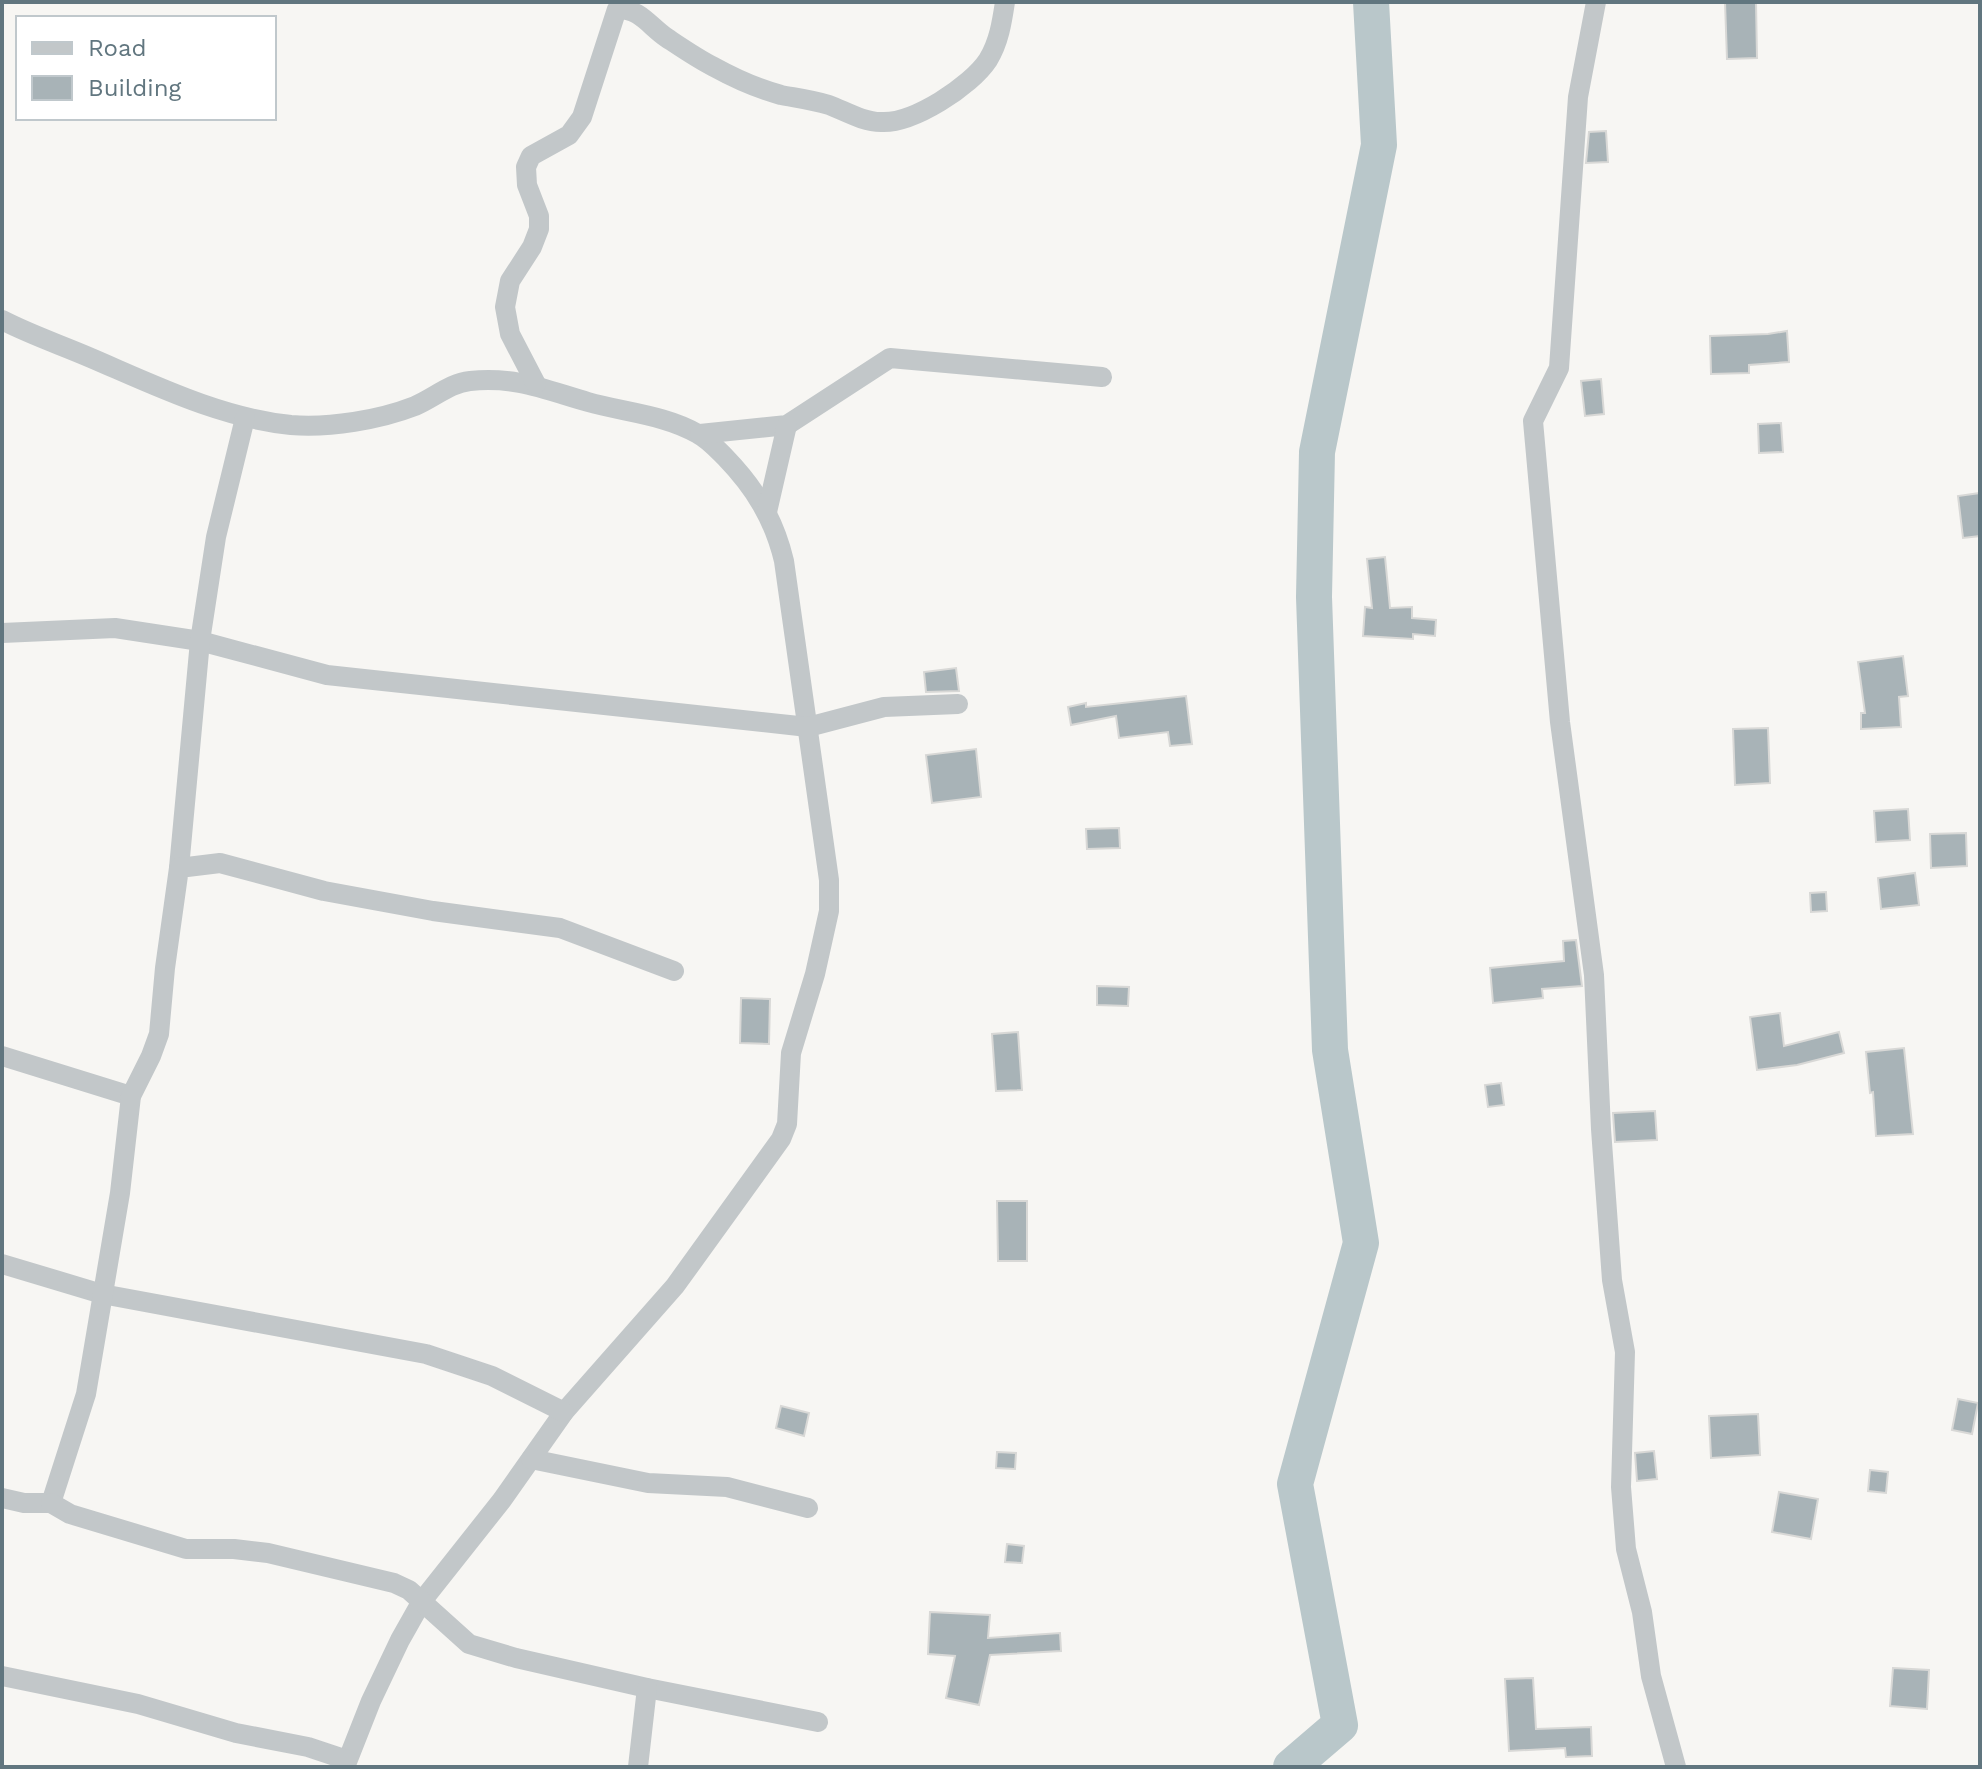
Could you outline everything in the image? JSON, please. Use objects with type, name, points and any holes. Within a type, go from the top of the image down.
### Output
[{"type":"street","points":[[536,384],[510,334],[505,307],[510,281],[532,247],[539,229],[539,216],[527,185],[526,167],[531,156],[569,135],[582,117],[617,9],[633,11],[664,36],[715,68],[779,94],[821,103],[880,122],[897,121],[917,113],[978,74],[999,36],[1005,2]]},
{"type":"street","points":[[1596,2],[1578,97],[1559,368],[1533,421],[1560,722],[1594,975],[1612,1280],[1625,1352],[1621,1487],[1626,1549],[1642,1612],[1651,1676],[1676,1767]]},
{"type":"street","points":[[2,320],[32,336],[245,418],[291,425],[321,425],[391,413],[417,405],[466,381],[494,380],[536,384],[586,401],[679,425],[700,434],[747,480],[777,534],[784,561],[829,880],[829,911],[815,974],[791,1053],[787,1124],[769,1157],[675,1286],[564,1412],[502,1500],[422,1601],[400,1640],[346,1763],[308,1747],[236,1733],[138,1704],[2,1676]]},
{"type":"street","points":[[700,434],[787,425],[890,358],[1102,377]]},
{"type":"street","points":[[51,1503],[86,1394],[120,1193],[131,1096],[159,1034],[179,868],[200,641],[216,537],[245,418]]},
{"type":"street","points":[[767,512],[787,425]]},
{"type":"street","points":[[2,633],[115,628],[200,641],[327,675],[808,727],[884,707],[958,704]]},
{"type":"street","points":[[179,868],[220,863],[324,891],[433,911],[560,928],[674,971]]},
{"type":"street","points":[[2,1056],[131,1096]]},
{"type":"street","points":[[2,1264],[102,1294],[426,1354],[492,1376],[564,1412]]},
{"type":"street","points":[[531,1459],[648,1483],[727,1487],[808,1508]]},
{"type":"street","points":[[2,1498],[24,1503],[51,1503],[70,1514],[186,1549],[268,1553],[394,1583],[409,1590],[469,1644],[647,1688],[818,1722]]},
{"type":"street","points":[[638,1767],[647,1688]]},
{"type":"building","points":[[1725,2],[1756,2],[1757,58],[1727,59]]},
{"type":"building","points":[[1606,131],[1608,162],[1586,163],[1589,132]]},
{"type":"building","points":[[1787,331],[1789,362],[1749,365],[1749,373],[1711,374],[1710,336]]},
{"type":"building","points":[[1601,379],[1604,414],[1585,416],[1581,381]]},
{"type":"building","points":[[1781,423],[1783,452],[1759,453],[1758,424]]},
{"type":"building","points":[[1980,493],[1980,536],[1963,538],[1958,496]]},
{"type":"building","points":[[1385,557],[1390,608],[1412,607],[1412,618],[1436,620],[1435,636],[1413,634],[1413,639],[1363,636],[1365,607],[1372,608],[1367,559]]},
{"type":"building","points":[[1903,656],[1908,696],[1899,697],[1901,727],[1861,729],[1861,713],[1865,713],[1858,662]]},
{"type":"building","points":[[956,668],[959,691],[926,692],[924,672]]},
{"type":"building","points":[[1186,696],[1192,744],[1170,746],[1168,732],[1119,738],[1116,716],[1071,725],[1068,707]]},
{"type":"building","points":[[1768,728],[1770,783],[1735,785],[1733,729]]},
{"type":"building","points":[[976,749],[981,797],[932,803],[926,755]]},
{"type":"building","points":[[1908,809],[1910,840],[1876,842],[1874,811]]},
{"type":"building","points":[[1119,828],[1120,848],[1087,849],[1086,829]]},
{"type":"building","points":[[1966,833],[1967,866],[1931,868],[1930,834]]},
{"type":"building","points":[[1915,873],[1919,905],[1881,909],[1878,878]]},
{"type":"building","points":[[1826,892],[1827,911],[1811,912],[1810,893]]},
{"type":"building","points":[[1576,940],[1582,986],[1542,989],[1543,998],[1493,1003],[1490,968],[1564,961],[1563,941]]},
{"type":"building","points":[[1097,986],[1129,987],[1128,1006],[1097,1005]]},
{"type":"building","points":[[741,998],[770,999],[769,1044],[740,1043]]},
{"type":"building","points":[[1780,1013],[1784,1046],[1839,1032],[1844,1053],[1797,1065],[1757,1070],[1750,1017]]},
{"type":"building","points":[[1018,1032],[1022,1090],[996,1091],[992,1034]]},
{"type":"building","points":[[1904,1048],[1913,1134],[1876,1136],[1866,1052]]},
{"type":"building","points":[[1501,1083],[1504,1105],[1488,1107],[1485,1085]]},
{"type":"building","points":[[1655,1111],[1657,1140],[1615,1142],[1613,1113]]},
{"type":"building","points":[[997,1201],[1027,1201],[1027,1261],[998,1261]]},
{"type":"building","points":[[1958,1399],[1978,1403],[1972,1434],[1952,1430]]},
{"type":"building","points":[[781,1406],[809,1413],[804,1436],[776,1428]]},
{"type":"building","points":[[1758,1414],[1760,1455],[1711,1458],[1709,1416]]},
{"type":"building","points":[[1654,1451],[1657,1479],[1637,1481],[1635,1453]]},
{"type":"building","points":[[997,1452],[1016,1453],[1015,1469],[996,1468]]},
{"type":"building","points":[[1870,1470],[1888,1472],[1886,1493],[1868,1491]]},
{"type":"building","points":[[1779,1492],[1818,1499],[1811,1539],[1772,1532]]},
{"type":"building","points":[[1007,1544],[1024,1546],[1022,1563],[1005,1562]]},
{"type":"building","points":[[930,1612],[990,1615],[988,1638],[1060,1633],[1061,1651],[990,1655],[979,1705],[946,1698],[955,1656],[928,1654]]},
{"type":"building","points":[[1893,1668],[1929,1670],[1927,1709],[1890,1706]]},
{"type":"building","points":[[1533,1678],[1536,1729],[1591,1727],[1592,1756],[1566,1757],[1565,1748],[1509,1751],[1505,1679]]},
{"type":"waterway","points":[[1291,1767],[1340,1725],[1295,1484],[1361,1243],[1330,1050],[1314,597],[1317,452],[1379,145],[1371,2]]}]
